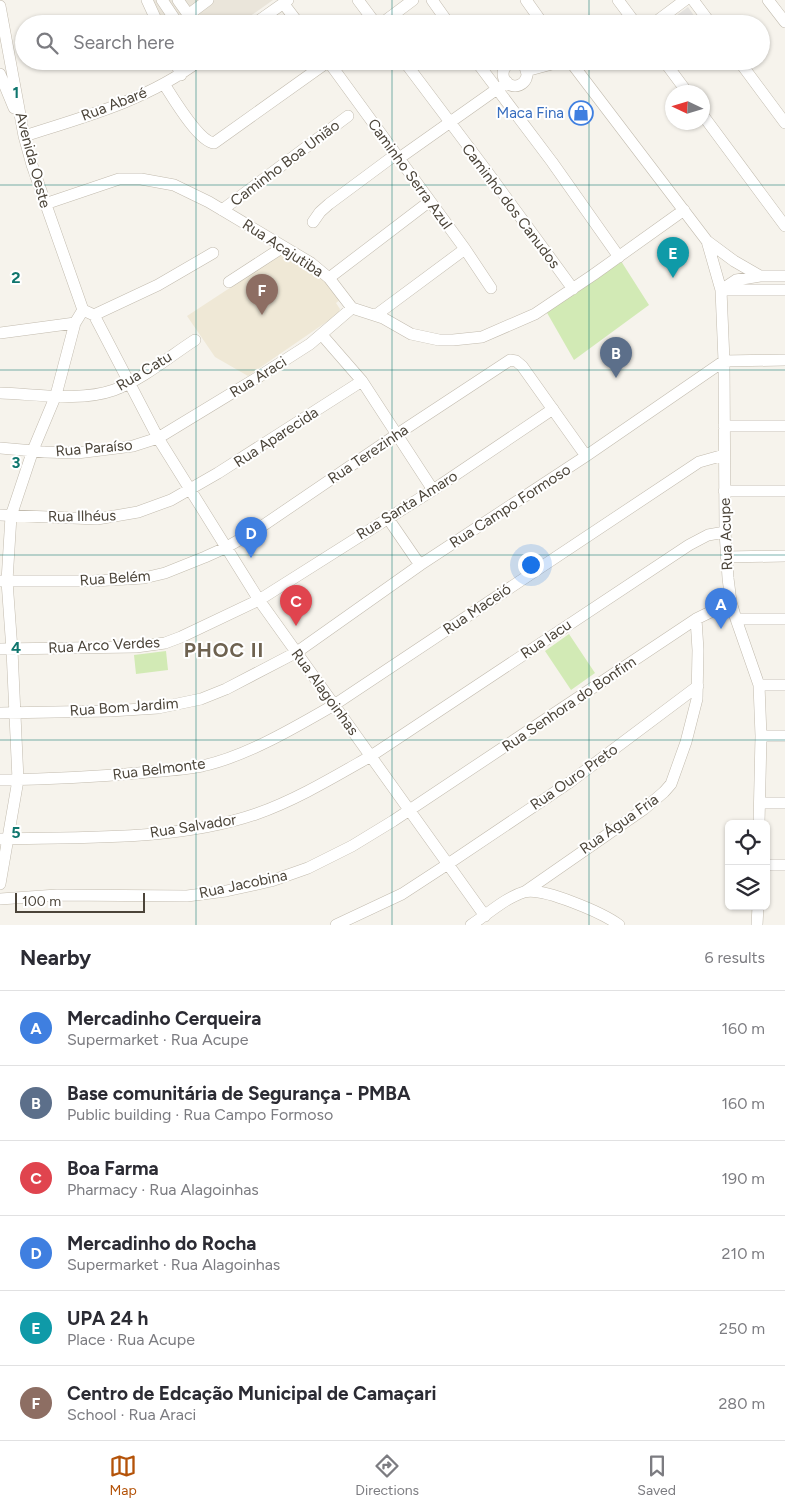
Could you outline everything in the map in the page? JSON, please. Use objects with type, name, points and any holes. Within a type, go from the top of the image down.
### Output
[{"type":"street","points":[[147,0],[154,15]]},
{"type":"street","points":[[162,0],[172,15]]},
{"type":"street","points":[[178,0],[189,15]]},
{"type":"street","points":[[195,15],[208,0]]},
{"type":"street","points":[[358,0],[369,15]]},
{"type":"street","points":[[393,15],[413,0]]},
{"type":"street","points":[[432,0],[443,15]]},
{"type":"street","points":[[526,0],[537,15]]},
{"type":"street","points":[[618,0],[629,15]]},
{"type":"street","points":[[665,15],[685,0]]},
{"type":"street","points":[[694,0],[705,15]]},
{"type":"street","points":[[768,0],[785,22]]},
{"type":"street","points":[[267,15],[286,2],[294,15]]},
{"type":"street","name":"Avenida Oeste","points":[[0,6],[23,130],[45,204],[83,310]]},
{"type":"street","points":[[179,70],[181,75]]},
{"type":"street","name":"Rua Abaré","points":[[23,130],[94,113],[164,84],[187,70]]},
{"type":"street","points":[[164,84],[184,114],[206,140],[212,143],[217,142],[316,70]]},
{"type":"street","name":"Caminho Serra Azul","points":[[334,70],[465,249],[491,288]]},
{"type":"street","name":"Caminho dos Canudos","points":[[411,70],[573,289]]},
{"type":"street","points":[[485,70],[502,86],[619,257]]},
{"type":"street","points":[[502,86],[506,70]]},
{"type":"street","points":[[313,222],[320,212],[330,204],[502,86],[519,86],[526,80],[526,71],[530,70]]},
{"type":"street","points":[[577,70],[707,241],[734,261],[760,276]]},
{"type":"street","points":[[671,70],[682,85]]},
{"type":"street","points":[[746,70],[785,122]]},
{"type":"street","points":[[0,74],[23,130]]},
{"type":"street","name":"Caminho Boa União","points":[[222,210],[348,116]]},
{"type":"street","points":[[710,125],[785,226]]},
{"type":"street","name":"Rua Acajutiba","points":[[45,204],[114,180],[133,178],[174,185],[209,202],[311,263],[329,278],[352,308]]},
{"type":"street","points":[[329,278],[430,201]]},
{"type":"street","points":[[352,308],[376,315],[416,336],[439,340],[474,338],[524,320],[573,289],[684,210]]},
{"type":"street","name":"Rua Acupe","points":[[707,241],[721,290],[724,361],[725,532],[731,602],[759,685],[761,736],[760,820]]},
{"type":"street","points":[[229,282],[283,247]]},
{"type":"street","points":[[376,315],[465,249]]},
{"type":"street","points":[[0,884],[4,839],[18,780],[12,650],[4,581],[6,516],[56,395],[75,323],[83,310],[94,316],[158,285],[213,253]]},
{"type":"street","points":[[721,290],[736,280],[760,276],[785,276]]},
{"type":"street","points":[[721,290],[785,290]]},
{"type":"street","name":"Rua Araci","points":[[158,438],[260,376],[322,334],[352,308]]},
{"type":"street","name":"Rua Alagoinhas","points":[[94,316],[158,438],[259,600],[485,916]]},
{"type":"street","points":[[0,332],[75,323]]},
{"type":"street","points":[[322,334],[362,381],[432,490]]},
{"type":"street","name":"Rua Catu","points":[[0,393],[93,395],[115,390],[195,340]]},
{"type":"street","name":"Rua Terezinha","points":[[226,548],[255,531],[510,360],[516,361],[522,366],[553,409]]},
{"type":"street","points":[[724,361],[785,360]]},
{"type":"street","name":"Rua Campo Formoso","points":[[296,652],[724,361]]},
{"type":"street","name":"Rua Aparecida","points":[[190,491],[362,381]]},
{"type":"street","points":[[553,409],[586,456]]},
{"type":"street","name":"Rua Santa Amaro","points":[[259,600],[432,490],[553,409]]},
{"type":"street","points":[[724,426],[785,426]]},
{"type":"street","name":"Rua Paraíso","points":[[0,448],[60,453],[96,451],[133,446],[158,438]]},
{"type":"street","name":"Rua Maceió","points":[[334,705],[699,462],[724,455]]},
{"type":"street","points":[[724,491],[785,490]]},
{"type":"street","name":"Rua Ilhéus","points":[[6,516],[97,518],[117,516],[138,512],[190,491]]},
{"type":"street","points":[[388,517],[420,566]]},
{"type":"street","name":"Rua Iacu","points":[[371,756],[689,545],[708,535],[725,532]]},
{"type":"street","name":"Rua Belém","points":[[4,581],[94,581],[144,578],[165,573],[226,548]]},
{"type":"street","points":[[726,556],[785,556]]},
{"type":"street","name":"Rua Arco Verdes","points":[[0,649],[116,648],[154,645],[181,637],[259,600]]},
{"type":"street","name":"Rua Senhora do Bonfim","points":[[409,810],[696,619],[731,602]]},
{"type":"street","name":"Rua Água Fria","points":[[471,925],[516,896],[526,892],[580,852],[612,832],[664,792],[671,784],[694,715],[698,686],[696,619]]},
{"type":"street","points":[[736,619],[785,619]]},
{"type":"street","name":"Rua Bom Jardim","points":[[0,713],[140,709],[185,703],[226,689],[296,652]]},
{"type":"street","points":[[759,685],[785,685]]},
{"type":"street","name":"Rua Ouro Preto","points":[[336,925],[402,894],[448,864],[570,782],[698,686]]},
{"type":"street","name":"Rua Belmonte","points":[[0,780],[181,770],[203,766],[244,752],[294,728],[334,705]]},
{"type":"street","points":[[761,736],[785,736]]},
{"type":"street","name":"Rua Salvador","points":[[4,839],[158,833],[229,822],[254,815],[286,802],[371,756]]},
{"type":"street","points":[[760,803],[785,803]]},
{"type":"street","name":"Rua Jacobina","points":[[0,899],[57,895],[188,896],[253,885],[289,875],[328,859],[409,810]]},
{"type":"street","points":[[770,865],[785,865]]},
{"type":"street","points":[[526,892],[541,893],[576,904],[600,914],[619,925]]},
{"type":"street","points":[[758,910],[758,925]]},
{"type":"shaded area","points":[[152,0],[273,0],[252,15],[159,15]]},
{"type":"shaded area","points":[[688,7],[694,15],[677,15]]},
{"type":"shaded area","points":[[283,253],[314,270],[327,280],[341,299],[336,303],[340,309],[338,314],[248,376],[215,357],[187,316]]},
{"type":"green space","points":[[621,261],[649,305],[574,360],[546,311]]},
{"type":"green space","points":[[569,634],[595,673],[571,690],[545,651]]},
{"type":"green space","points":[[166,651],[168,670],[136,674],[134,655]]},
{"type":"place","name":"Maca Fina","points":[[581,113]]},
{"type":"place","name":"UPA 24 h","points":[[673,278]]},
{"type":"place","name":"Centro de Edcação Municipal de Camaçari","points":[[262,315]]},
{"type":"place","name":"Base comunitária de Segurança - PMBA","points":[[616,378]]},
{"type":"place","name":"Mercadinho do Rocha","points":[[251,558]]},
{"type":"place","name":"Boa Farma","points":[[296,626]]},
{"type":"place","name":"Mercadinho Cerqueira","points":[[721,629]]},
{"type":"district","name":"PHOC II","points":[[224,650]]}]
